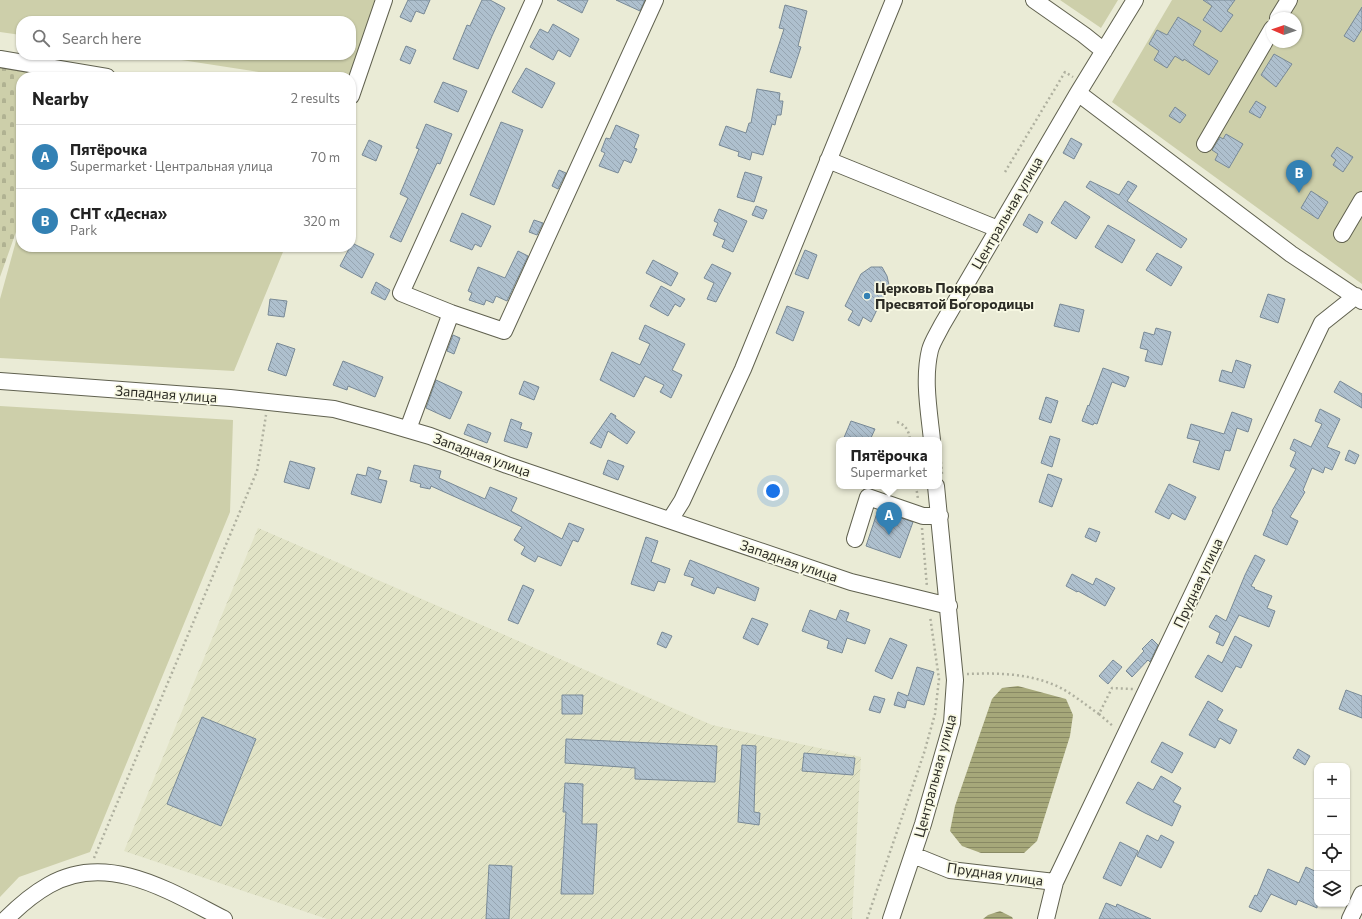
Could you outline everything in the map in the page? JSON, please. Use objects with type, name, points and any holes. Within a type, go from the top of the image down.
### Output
[{"type":"street","points":[[356,81],[384,0]]},
{"type":"street","points":[[534,0],[401,293],[451,313],[504,331],[655,0]]},
{"type":"street","points":[[670,520],[682,501],[743,368],[894,0]]},
{"type":"street","points":[[1034,0],[1104,51]]},
{"type":"street","name":"Центральная улица","points":[[932,437],[926,372],[930,349],[942,325],[998,229],[1134,0]]},
{"type":"street","points":[[1282,12],[1289,0]]},
{"type":"street","points":[[1205,144],[1266,39]]},
{"type":"street","points":[[0,59],[77,72]]},
{"type":"street","points":[[1078,93],[1291,254],[1359,299]]},
{"type":"street","points":[[828,160],[998,229]]},
{"type":"street","points":[[1342,234],[1362,200]]},
{"type":"street","name":"Прудная улица","points":[[1046,919],[1055,882],[1322,323],[1359,299]]},
{"type":"street","points":[[408,429],[451,313]]},
{"type":"street","name":"Западная улица","points":[[0,381],[268,402],[334,409],[430,436],[507,465],[851,582],[949,606]]},
{"type":"street","name":"Центральная улица","points":[[891,919],[924,824],[952,723],[956,680],[936,489]]},
{"type":"street","points":[[855,539],[868,497],[921,515],[940,516]]},
{"type":"street","name":"Прудная улица","points":[[913,855],[950,870],[1055,882]]},
{"type":"street","points":[[6,919],[37,892],[50,884],[64,878],[88,872],[118,874],[142,880],[165,889],[224,919]]},
{"type":"street","points":[[1350,919],[1362,894]]},
{"type":"path","points":[[1005,172],[1064,72]]},
{"type":"path","points":[[88,872],[257,470],[268,402]]},
{"type":"path","points":[[897,422],[903,424],[909,432],[910,437]]},
{"type":"path","points":[[867,919],[924,753],[935,714],[940,679],[928,602],[921,515],[917,489]]},
{"type":"path","points":[[966,674],[987,673],[1022,676],[1050,683],[1075,697],[1099,714],[1125,736]]},
{"type":"path","points":[[1099,714],[1112,688],[1147,689]]},
{"type":"shaded area","points":[[258,528],[712,725],[861,757],[852,919],[327,919],[124,851]]},
{"type":"shaded area","points":[[1018,686],[1066,699],[1073,715],[1070,736],[1037,841],[1024,853],[981,853],[962,846],[950,831],[955,806],[992,699],[1002,688]]},
{"type":"shaded area","points":[[1000,911],[1013,919],[983,919],[988,915]]},
{"type":"green space","points":[[0,0],[377,0],[356,60],[356,16],[16,16],[16,34],[0,32]]},
{"type":"green space","points":[[1060,0],[1118,0],[1101,28]]},
{"type":"green space","points":[[1172,0],[1362,0],[1362,284],[1112,102]]},
{"type":"green space","points":[[0,50],[16,53],[16,60],[47,60],[61,63],[58,72],[16,72],[16,232],[0,277]]},
{"type":"green space","points":[[181,60],[356,60],[352,72],[259,72]]},
{"type":"green space","points":[[16,241],[16,252],[283,252],[234,371],[0,358],[0,299]]},
{"type":"green space","points":[[0,406],[233,420],[230,512],[90,852],[19,877],[0,897]]},
{"type":"building","points":[[408,0],[430,0],[424,14],[416,11],[411,22],[400,17]]},
{"type":"building","points":[[482,0],[490,0],[505,8],[478,69],[453,59],[467,25],[470,26]]},
{"type":"building","points":[[557,0],[588,0],[582,13]]},
{"type":"building","points":[[616,0],[645,0],[640,11]]},
{"type":"building","points":[[1203,0],[1235,0],[1227,11],[1233,15],[1221,32],[1203,20],[1212,6]]},
{"type":"building","points":[[785,5],[807,11],[798,46],[801,47],[791,78],[770,72],[784,29],[779,28]]},
{"type":"building","points":[[1362,7],[1362,29],[1354,42],[1344,36]]},
{"type":"building","points":[[1178,17],[1201,31],[1193,45],[1218,61],[1209,75],[1184,59],[1183,61],[1175,56],[1167,68],[1154,60],[1159,51],[1149,44],[1157,30],[1167,35]]},
{"type":"building","points":[[553,24],[579,39],[570,57],[558,50],[553,60],[530,47],[540,29],[548,33]]},
{"type":"building","points":[[406,46],[416,50],[410,64],[400,60]]},
{"type":"building","points":[[1274,54],[1292,64],[1276,87],[1261,75]]},
{"type":"building","points":[[526,68],[555,83],[542,108],[512,92]]},
{"type":"building","points":[[443,82],[467,91],[458,112],[434,102]]},
{"type":"building","points":[[757,89],[780,93],[779,101],[783,101],[781,115],[777,115],[775,125],[772,124],[763,155],[752,152],[750,160],[738,156],[739,152],[719,145],[726,126],[746,133],[749,123],[751,123]]},
{"type":"building","points":[[1256,101],[1266,107],[1260,118],[1249,112]]},
{"type":"building","points":[[1175,107],[1186,115],[1180,123],[1169,116]]},
{"type":"building","points":[[501,122],[523,130],[494,205],[470,195]]},
{"type":"building","points":[[426,124],[452,134],[440,164],[437,163],[401,242],[390,237],[408,198],[400,194],[419,149],[416,148]]},
{"type":"building","points":[[616,125],[639,135],[634,148],[637,149],[631,163],[624,160],[618,173],[599,166],[605,153],[601,151],[606,138],[610,139]]},
{"type":"building","points":[[1226,134],[1243,144],[1229,168],[1215,160],[1218,154],[1212,150],[1220,137],[1223,139]]},
{"type":"building","points":[[1071,138],[1082,144],[1074,159],[1063,153]]},
{"type":"building","points":[[369,140],[382,146],[376,161],[362,155]]},
{"type":"building","points":[[1337,147],[1353,157],[1343,172],[1333,165],[1336,160],[1331,156]]},
{"type":"building","points":[[559,170],[566,173],[558,189],[552,186]]},
{"type":"building","points":[[745,172],[762,177],[754,202],[737,197]]},
{"type":"building","points":[[1090,181],[1119,195],[1128,181],[1137,186],[1127,201],[1187,239],[1181,248],[1086,187]]},
{"type":"building","points":[[1311,191],[1328,202],[1318,219],[1301,208]]},
{"type":"building","points":[[1065,201],[1090,217],[1076,239],[1051,223]]},
{"type":"building","points":[[756,206],[767,210],[763,219],[752,215]]},
{"type":"building","points":[[719,209],[747,221],[733,252],[722,247],[725,240],[713,235],[718,223],[714,221]]},
{"type":"building","points":[[462,213],[491,226],[481,247],[475,244],[472,250],[450,241]]},
{"type":"building","points":[[1029,214],[1043,222],[1037,233],[1023,225]]},
{"type":"building","points":[[534,220],[543,223],[537,235],[529,232]]},
{"type":"building","points":[[1108,225],[1135,240],[1122,263],[1095,247]]},
{"type":"building","points":[[356,245],[374,254],[362,278],[340,266],[347,252],[356,252]]},
{"type":"building","points":[[805,250],[817,255],[808,279],[795,274]]},
{"type":"building","points":[[518,251],[528,256],[507,301],[496,296],[493,303],[486,300],[484,305],[469,300],[472,293],[468,291],[478,267],[505,278]]},
{"type":"building","points":[[1157,253],[1182,267],[1171,286],[1146,270]]},
{"type":"building","points":[[653,260],[678,273],[671,286],[646,273]]},
{"type":"building","points":[[712,264],[731,273],[716,302],[707,299],[714,283],[704,278]]},
{"type":"building","name":"Церковь Покрова Пресвятой Богородицы","points":[[871,267],[882,267],[887,276],[889,285],[871,322],[863,317],[859,326],[848,320],[853,311],[845,306],[861,274]]},
{"type":"building","points":[[376,282],[390,290],[385,300],[371,293]]},
{"type":"building","points":[[661,286],[685,299],[680,307],[675,304],[668,316],[650,306]]},
{"type":"building","points":[[1268,294],[1285,299],[1278,323],[1260,317]]},
{"type":"building","points":[[270,299],[287,301],[284,317],[268,315]]},
{"type":"building","points":[[1060,304],[1084,310],[1079,332],[1054,326]]},
{"type":"building","points":[[787,306],[804,312],[793,341],[776,333]]},
{"type":"building","points":[[645,325],[685,344],[672,370],[682,375],[671,398],[660,392],[664,385],[645,376],[634,397],[600,380],[612,352],[640,365],[650,344],[639,339]]},
{"type":"building","points":[[1156,328],[1171,332],[1162,365],[1145,361],[1148,350],[1140,348],[1144,332],[1154,335]]},
{"type":"building","points":[[453,335],[460,338],[454,354],[447,351]]},
{"type":"building","points":[[277,343],[295,349],[286,376],[268,370]]},
{"type":"building","points":[[1236,360],[1251,365],[1244,388],[1219,381],[1222,370],[1232,373]]},
{"type":"building","points":[[343,361],[383,377],[375,397],[348,386],[347,390],[333,385]]},
{"type":"building","points":[[1103,368],[1129,377],[1125,387],[1112,382],[1097,424],[1094,423],[1093,425],[1082,421]]},
{"type":"building","points":[[436,380],[462,392],[450,419],[426,408]]},
{"type":"building","points":[[524,381],[539,387],[534,400],[519,394]]},
{"type":"building","points":[[1340,381],[1362,394],[1362,408],[1334,392]]},
{"type":"building","points":[[1046,397],[1058,401],[1051,423],[1039,419]]},
{"type":"building","points":[[1320,409],[1340,419],[1327,447],[1340,452],[1332,470],[1325,467],[1323,473],[1312,468],[1303,490],[1305,492],[1290,517],[1298,521],[1287,545],[1263,535],[1273,512],[1272,511],[1296,469],[1290,466],[1296,452],[1290,449],[1294,439],[1311,447],[1322,424],[1315,421]]},
{"type":"building","points":[[1232,412],[1252,419],[1248,432],[1237,428],[1230,451],[1225,450],[1219,470],[1193,462],[1200,441],[1187,438],[1191,424],[1224,434]]},
{"type":"building","points":[[611,413],[616,416],[615,418],[635,432],[627,444],[608,431],[601,448],[590,443]]},
{"type":"building","points":[[511,419],[522,423],[520,429],[532,433],[527,448],[504,441]]},
{"type":"building","points":[[851,421],[875,429],[871,437],[844,437]]},
{"type":"building","points":[[468,424],[491,433],[487,443],[464,434]]},
{"type":"building","points":[[1050,436],[1060,439],[1052,467],[1041,463]]},
{"type":"building","points":[[1349,450],[1359,455],[1355,464],[1345,460]]},
{"type":"building","points":[[608,460],[624,466],[618,480],[603,474]]},
{"type":"building","points":[[290,461],[315,468],[309,489],[284,482]]},
{"type":"building","points":[[414,465],[441,471],[439,478],[485,499],[490,487],[517,498],[511,511],[562,539],[569,523],[584,529],[578,542],[573,540],[561,566],[538,556],[535,562],[521,554],[525,547],[514,540],[522,527],[431,486],[430,489],[420,487],[421,484],[410,481]]},
{"type":"building","points":[[368,467],[381,471],[378,479],[387,481],[381,503],[351,494],[357,474],[366,476]]},
{"type":"building","points":[[1048,474],[1062,479],[1052,507],[1039,502]]},
{"type":"building","points":[[1169,484],[1196,497],[1185,520],[1172,513],[1169,519],[1155,512]]},
{"type":"building","points":[[878,510],[913,522],[900,558],[866,546]]},
{"type":"building","points":[[1089,528],[1100,532],[1096,542],[1085,537]]},
{"type":"building","points":[[646,537],[658,541],[651,562],[670,569],[665,583],[658,581],[654,591],[631,584]]},
{"type":"building","points":[[1255,555],[1265,560],[1251,586],[1255,588],[1254,589],[1272,596],[1267,608],[1275,611],[1269,627],[1239,615],[1223,646],[1216,643],[1220,633],[1209,627],[1216,615],[1226,621]]},
{"type":"building","points":[[690,560],[759,588],[755,601],[717,587],[714,594],[691,585],[694,578],[684,575]]},
{"type":"building","points":[[1072,574],[1093,585],[1096,578],[1115,588],[1105,606],[1066,586]]},
{"type":"building","points":[[523,585],[534,590],[518,624],[508,620]]},
{"type":"building","points":[[810,610],[836,620],[840,610],[849,613],[846,621],[870,630],[865,644],[847,638],[842,653],[827,648],[829,641],[802,631]]},
{"type":"building","points":[[752,618],[768,624],[758,645],[743,638]]},
{"type":"building","points":[[662,632],[672,636],[666,648],[657,644]]},
{"type":"building","points":[[1235,636],[1252,645],[1241,668],[1236,666],[1222,692],[1195,677],[1208,655],[1222,663]]},
{"type":"building","points":[[890,638],[907,645],[892,679],[875,671]]},
{"type":"building","points":[[1152,639],[1158,645],[1150,662],[1148,660],[1132,677],[1126,671],[1144,651],[1142,649]]},
{"type":"building","points":[[1113,660],[1122,667],[1108,684],[1099,676]]},
{"type":"building","points":[[917,667],[934,672],[924,705],[907,700],[905,708],[894,705],[898,692],[908,696]]},
{"type":"building","points":[[1346,690],[1362,696],[1362,718],[1339,709]]},
{"type":"building","points":[[562,695],[583,695],[582,714],[562,714]]},
{"type":"building","points":[[874,696],[885,699],[880,713],[869,710]]},
{"type":"building","points":[[1208,701],[1223,710],[1217,720],[1237,730],[1230,744],[1220,738],[1215,748],[1189,735]]},
{"type":"building","points":[[202,717],[256,739],[221,826],[167,804]]},
{"type":"building","points":[[566,739],[717,746],[715,782],[635,779],[635,768],[565,763]]},
{"type":"building","points":[[1162,742],[1183,753],[1172,773],[1151,762]]},
{"type":"building","points":[[742,745],[756,746],[754,812],[760,813],[759,825],[738,822]]},
{"type":"building","points":[[1298,749],[1310,756],[1305,765],[1293,758]]},
{"type":"building","points":[[804,753],[855,758],[853,775],[802,771]]},
{"type":"building","points":[[1161,776],[1181,788],[1173,802],[1181,806],[1172,826],[1126,803],[1138,782],[1153,790]]},
{"type":"building","points":[[565,783],[583,784],[582,824],[597,824],[593,894],[561,894],[566,812],[563,812]]},
{"type":"building","points":[[1147,835],[1158,841],[1161,835],[1174,842],[1161,868],[1137,856]]},
{"type":"building","points":[[1120,842],[1138,851],[1121,886],[1103,878]]},
{"type":"building","points":[[489,865],[512,866],[509,919],[486,919]]},
{"type":"building","points":[[1306,867],[1314,871],[1314,907],[1298,900],[1296,905],[1271,894],[1261,912],[1249,907],[1255,895],[1257,896],[1268,869],[1299,883]]},
{"type":"building","points":[[1106,903],[1116,907],[1117,904],[1151,919],[1099,919]]},
{"type":"place","name":"СНТ «Десна»","points":[[1299,193]]},
{"type":"place","name":"Церковь Покрова Пресвятой Богородицы","points":[[867,296]]},
{"type":"place","name":"Пятёрочка","points":[[889,535]]}]
